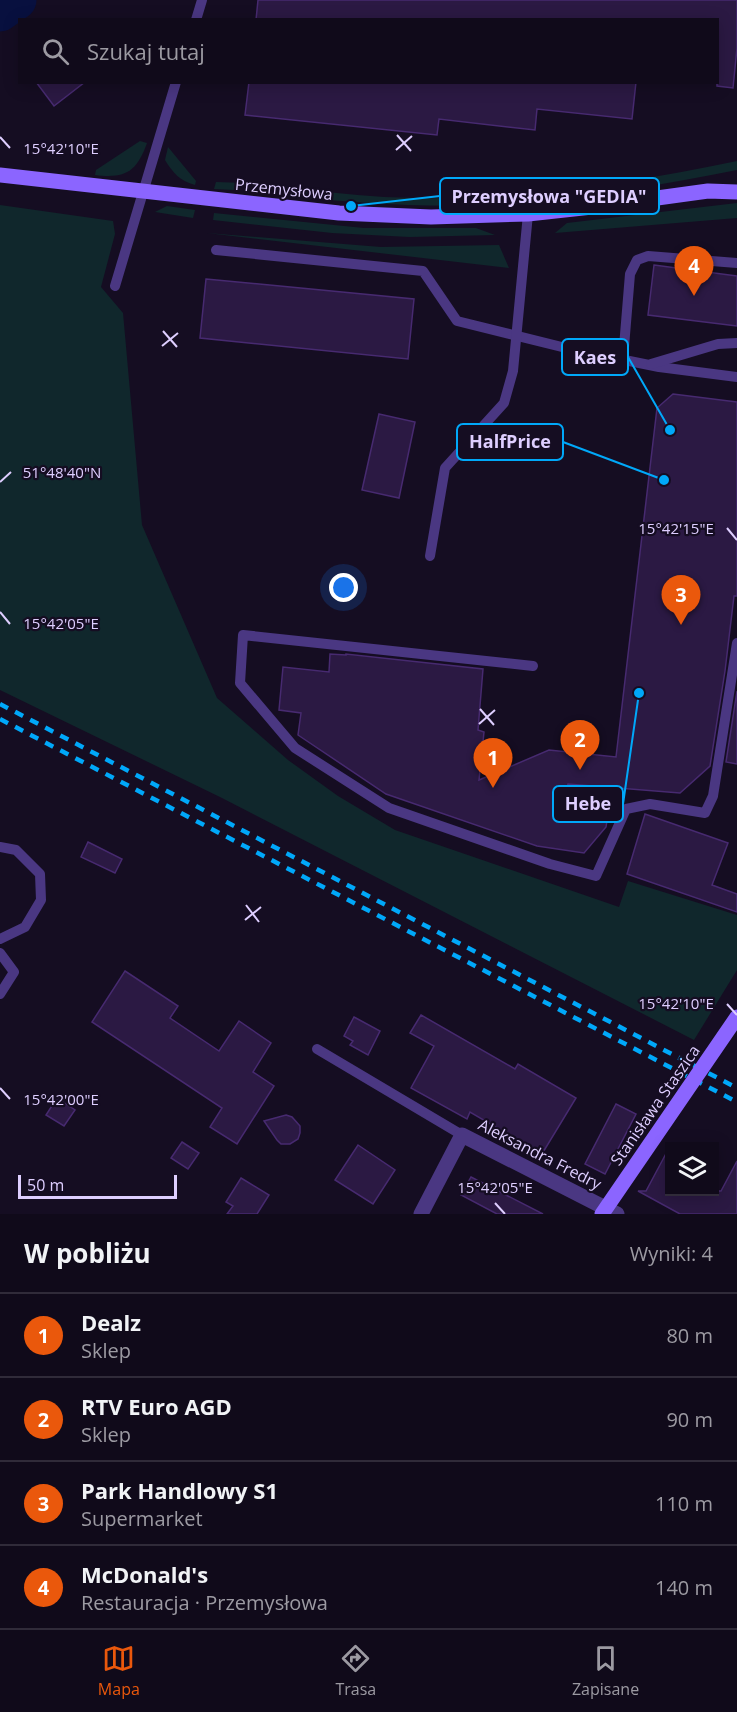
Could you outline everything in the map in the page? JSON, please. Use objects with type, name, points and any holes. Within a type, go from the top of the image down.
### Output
[{"type":"street","name":"Przemysłowa","points":[[0,175],[373,215],[431,217],[528,214],[592,207],[708,191],[737,182]]},
{"type":"street","name":"Przemysłowa","points":[[708,191],[737,192]]},
{"type":"street","name":"Stanisława Staszica","points":[[602,1214],[737,1017]]},
{"type":"street","name":"Aleksandra Fredry","points":[[421,1214],[462,1135],[617,1214]]},
{"type":"lane","points":[[197,18],[202,0]]},
{"type":"lane","points":[[115,286],[175,84]]},
{"type":"lane","points":[[430,556],[445,468],[504,403],[513,371],[528,214]]},
{"type":"lane","points":[[216,250],[423,271],[457,321],[570,349],[648,364],[737,377]]},
{"type":"lane","points":[[623,359],[630,274],[638,260],[648,256],[737,263]]},
{"type":"lane","points":[[648,364],[718,344],[737,343]]},
{"type":"lane","points":[[533,666],[243,635],[240,683],[295,748],[389,808],[550,864],[596,876],[626,808],[650,804],[705,813],[713,796],[737,643]]},
{"type":"lane","points":[[0,847],[16,850],[40,874],[41,900],[25,927],[0,939]]},
{"type":"lane","points":[[0,953],[14,972],[0,994]]},
{"type":"lane","points":[[317,1049],[462,1135]]},
{"type":"green space","points":[[140,141],[147,143],[139,160],[129,171],[115,176],[95,175],[96,170]]},
{"type":"green space","points":[[168,147],[196,181],[195,185],[181,179],[168,165],[165,160]]},
{"type":"green space","points":[[737,161],[737,170],[706,176],[548,201],[484,205],[435,206],[289,197],[280,187],[384,197],[517,195],[606,185]]},
{"type":"green space","points":[[216,182],[245,183],[234,190],[214,189]]},
{"type":"green space","points":[[737,203],[737,218],[555,233],[567,223]]},
{"type":"green space","points":[[0,205],[113,221],[115,234],[101,287],[123,313],[142,525],[217,698],[288,760],[338,796],[395,830],[619,907],[628,881],[737,915],[737,970],[694,1040],[222,798],[0,690]]},
{"type":"green space","points":[[167,206],[195,210],[193,218],[155,212]]},
{"type":"green space","points":[[214,213],[364,228],[476,228],[495,235],[410,237],[332,233],[213,220]]},
{"type":"green space","points":[[207,233],[381,247],[499,245],[509,268]]},
{"type":"building","points":[[258,0],[737,0],[737,48],[733,88],[717,86],[719,84],[719,18],[256,18]]},
{"type":"building","points":[[38,84],[82,84],[54,106]]},
{"type":"building","points":[[249,84],[636,84],[632,119],[537,109],[535,130],[439,119],[437,135],[245,115]]},
{"type":"building","points":[[654,265],[737,276],[737,326],[648,315]]},
{"type":"building","points":[[206,279],[414,299],[408,359],[200,338]]},
{"type":"building","points":[[673,394],[737,402],[737,596],[734,596],[710,766],[680,793],[568,784],[567,787],[610,802],[606,827],[584,853],[537,846],[386,794],[298,735],[301,713],[279,710],[283,667],[329,672],[330,654],[346,654],[483,669],[478,730],[484,732],[479,780],[549,750],[616,757],[657,408]]},
{"type":"building","points":[[379,414],[415,422],[399,498],[362,490]]},
{"type":"building","points":[[737,691],[737,764],[726,762]]},
{"type":"building","points":[[645,814],[728,843],[712,885],[737,894],[737,912],[627,874]]},
{"type":"building","points":[[88,842],[122,859],[115,873],[81,857]]},
{"type":"building","points":[[125,971],[178,1006],[170,1018],[219,1051],[239,1021],[271,1043],[253,1072],[274,1086],[237,1144],[210,1127],[222,1108],[92,1022]]},
{"type":"building","points":[[421,1015],[515,1069],[518,1064],[576,1098],[542,1154],[470,1112],[467,1119],[411,1088],[434,1046],[410,1033]]},
{"type":"building","points":[[354,1017],[380,1031],[368,1055],[350,1045],[353,1041],[344,1036]]},
{"type":"building","points":[[57,1098],[75,1110],[64,1126],[46,1115]]},
{"type":"building","points":[[616,1104],[636,1114],[605,1174],[585,1164]]},
{"type":"building","points":[[286,1115],[292,1117],[300,1126],[300,1133],[298,1139],[290,1144],[281,1144],[264,1121]]},
{"type":"building","points":[[182,1142],[199,1153],[188,1169],[171,1158]]},
{"type":"building","points":[[358,1145],[395,1170],[373,1204],[335,1180]]},
{"type":"building","points":[[665,1155],[665,1196],[719,1196],[719,1191],[737,1161],[737,1214],[680,1214],[638,1191],[646,1191]]},
{"type":"building","points":[[471,1177],[543,1214],[497,1214],[461,1195]]},
{"type":"building","points":[[241,1178],[269,1195],[257,1214],[227,1214],[233,1206],[226,1202]]},
{"type":"waterway","points":[[0,12],[17,0]]},
{"type":"railway","points":[[0,704],[737,1088]]},
{"type":"railway","points":[[0,719],[737,1102]]},
{"type":"place","name":"Przemysłowa \"GEDIA\"","points":[[351,206]]},
{"type":"place","name":"McDonald's","points":[[694,296]]},
{"type":"place","name":"Kaes","points":[[670,430]]},
{"type":"place","name":"HalfPrice","points":[[664,480]]},
{"type":"place","name":"Park Handlowy S1","points":[[681,625]]},
{"type":"place","name":"Hebe","points":[[639,693]]},
{"type":"place","name":"RTV Euro AGD","points":[[580,770]]},
{"type":"place","name":"Dealz","points":[[493,788]]}]
